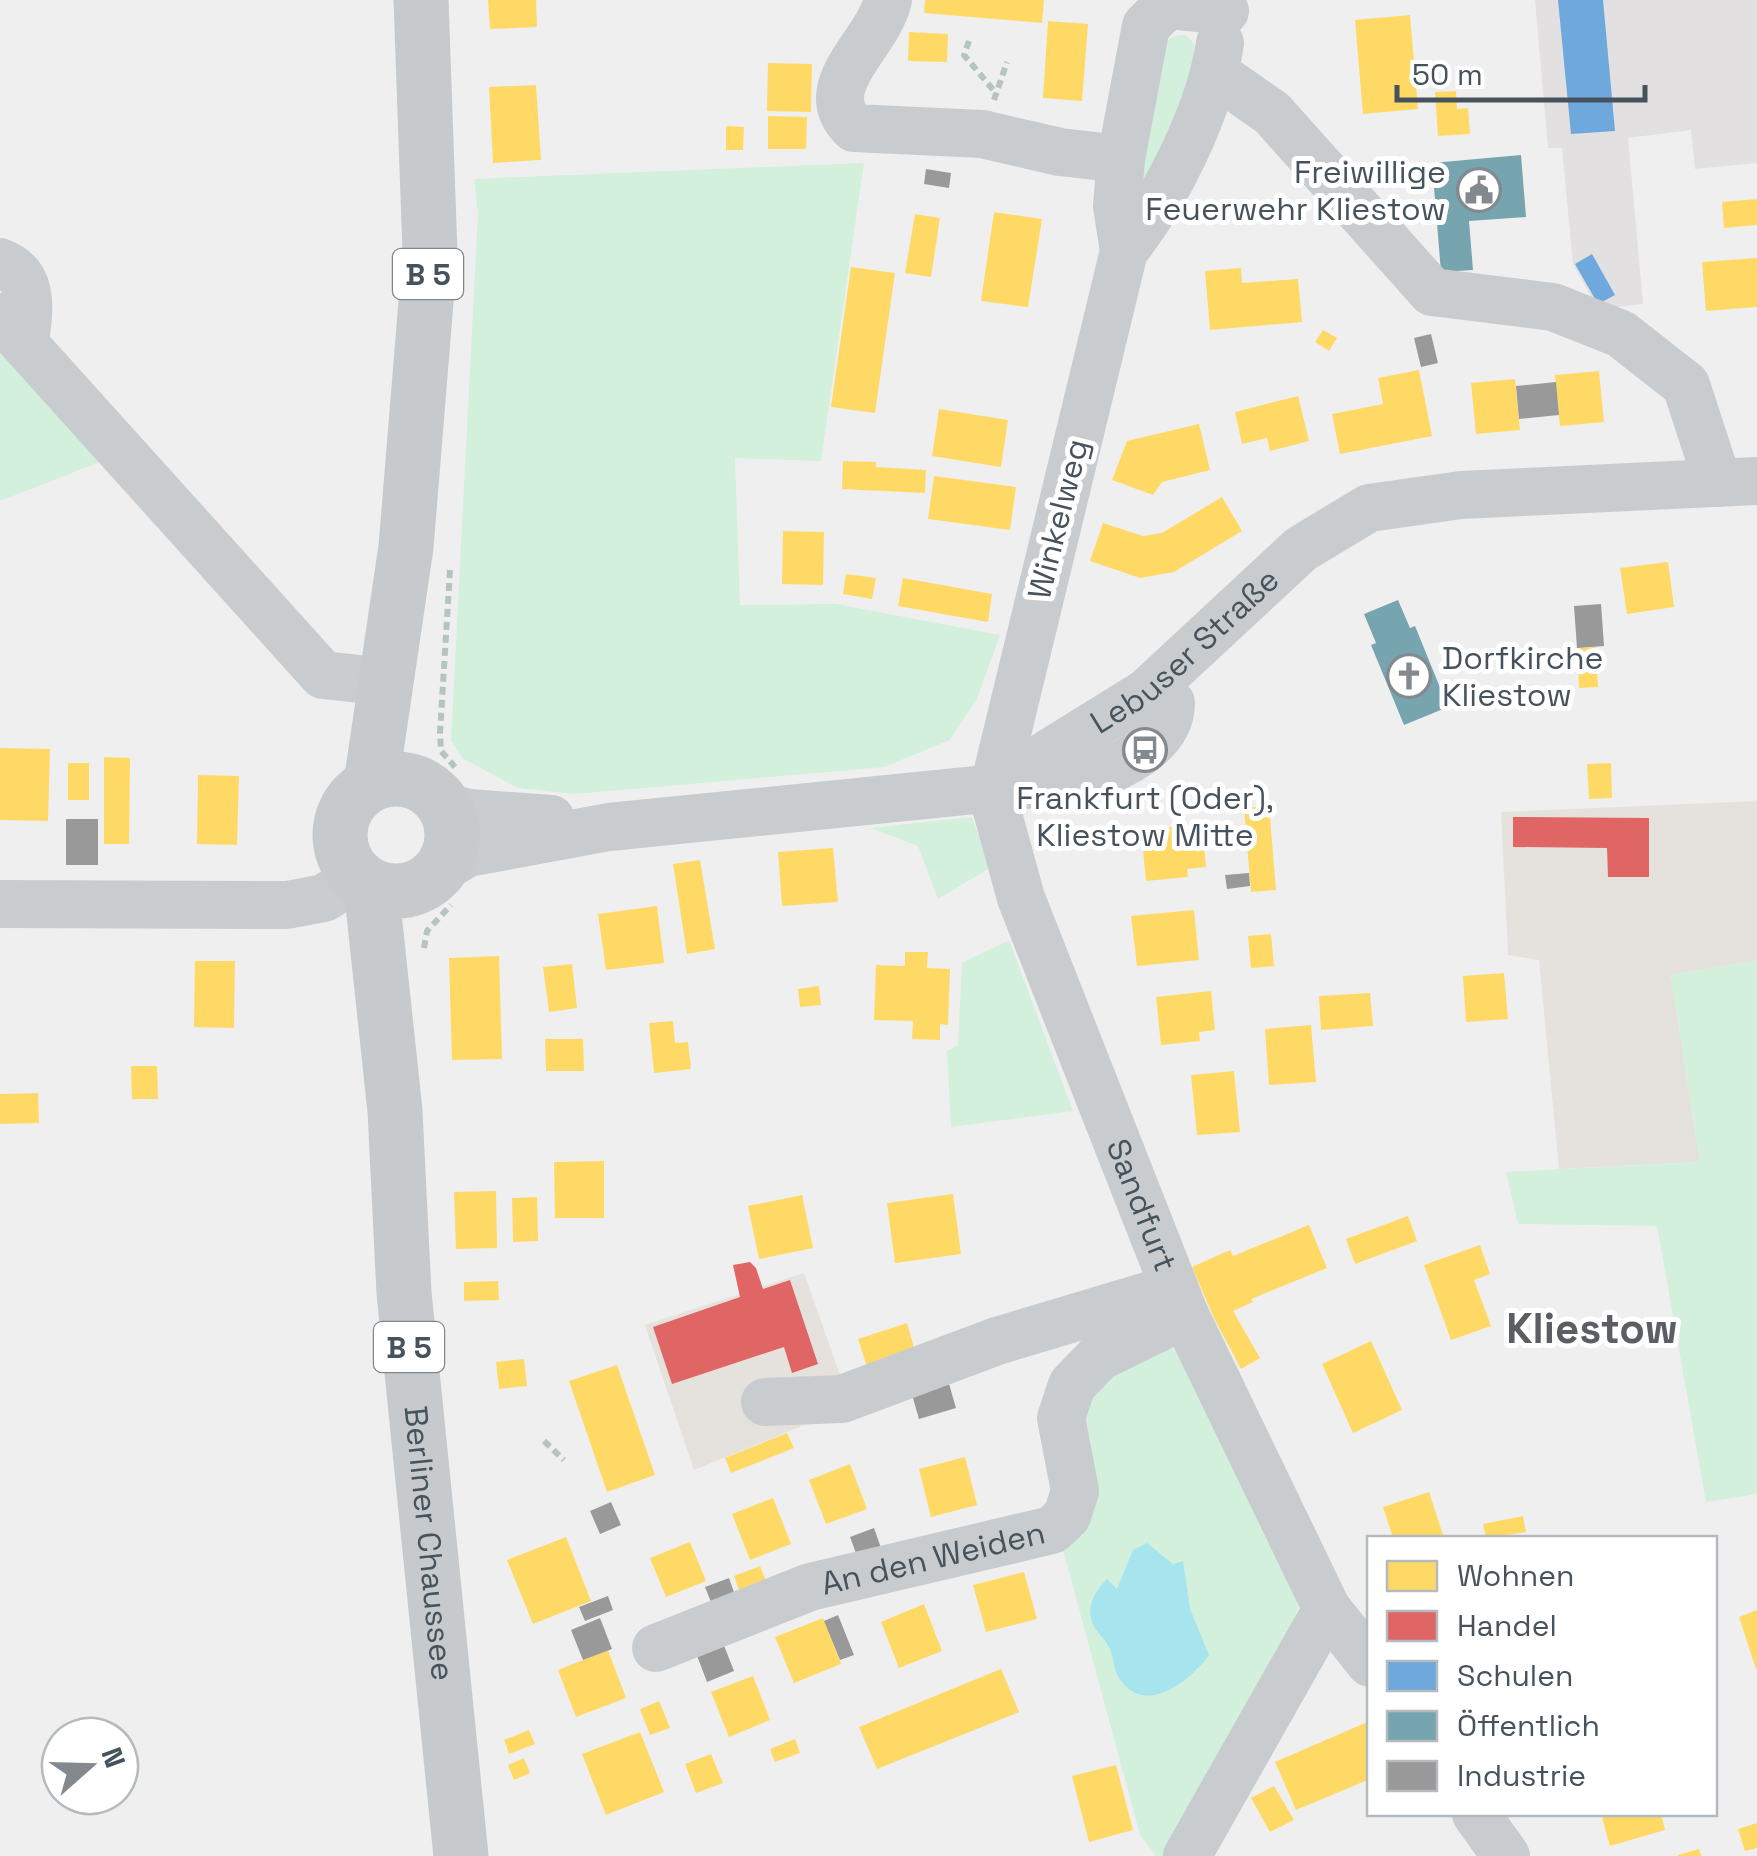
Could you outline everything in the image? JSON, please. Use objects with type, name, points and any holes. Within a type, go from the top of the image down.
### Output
[{"type":"main road","name":"B 5","points":[[410,791],[387,682],[406,547],[430,253],[421,0]]},
{"type":"main road","name":"B 5","points":[[406,547],[410,791]]},
{"type":"main road","points":[[410,791],[453,838],[397,880],[341,850],[341,819],[358,792],[410,791]]},
{"type":"main road","name":"Berliner Chaussee","points":[[397,880],[395,1111],[404,1293],[461,1856]]},
{"type":"street","points":[[888,0],[884,20],[839,90],[837,103],[854,128],[982,134],[1060,152],[1121,159]]},
{"type":"street","name":"Winkelweg","points":[[994,787],[1124,251],[1178,164],[1216,74],[1226,5],[1167,4],[1146,26],[1121,159],[1117,206],[1124,251]]},
{"type":"street","points":[[1216,74],[1272,112],[1432,292],[1553,307],[1621,334],[1686,385],[1738,482]]},
{"type":"street","points":[[0,262],[15,269],[31,296],[12,330],[323,675],[387,682]]},
{"type":"street","name":"Lebuser Straße","points":[[397,880],[468,853],[609,826],[994,787],[1146,693],[1301,549],[1369,508],[1480,494],[1738,482]]},
{"type":"street","name":"Sandfurt","points":[[994,787],[1021,898],[1180,1302],[1327,1608],[1367,1659]]},
{"type":"street","name":"Lebuser Straße","points":[[410,791],[469,813],[609,826]]},
{"type":"street","points":[[0,904],[287,905],[397,880]]},
{"type":"street","points":[[765,1402],[842,1399],[997,1341],[1180,1302]]},
{"type":"street","name":"An den Weiden","points":[[656,1648],[810,1587],[1052,1530],[1067,1516],[1075,1491],[1062,1418],[1072,1386],[1098,1357],[1180,1302]]},
{"type":"street","points":[[1187,1856],[1327,1608]]},
{"type":"street","points":[[1477,1816],[1506,1856]]},
{"type":"path","points":[[970,40],[964,55],[996,93]]},
{"type":"path","points":[[544,1442],[564,1460]]},
{"type":"shaded area","points":[[1535,0],[1757,0],[1757,163],[1695,169],[1691,130],[1628,138],[1643,304],[1598,309],[1573,264],[1562,148],[1548,148]]},
{"type":"shaded area","points":[[1757,801],[1757,961],[1671,975],[1700,1162],[1559,1169],[1539,960],[1508,955],[1501,812]]},
{"type":"shaded area","points":[[804,1273],[851,1406],[694,1470],[645,1325]]},
{"type":"green space","points":[[1185,35],[1195,47],[1198,64],[1194,85],[1175,130],[1144,183],[1138,156],[1164,42]]},
{"type":"green space","points":[[864,163],[821,461],[735,458],[740,605],[836,604],[1000,635],[977,699],[950,740],[884,767],[575,794],[518,788],[462,758],[451,740],[478,213],[474,179]]},
{"type":"green space","points":[[0,347],[108,459],[0,501]]},
{"type":"green space","points":[[972,817],[990,868],[938,899],[918,846],[870,828]]},
{"type":"green space","points":[[1009,940],[1073,1111],[951,1127],[947,1051],[958,1045],[962,963]]},
{"type":"green space","points":[[1757,961],[1757,1494],[1706,1502],[1657,1226],[1518,1224],[1506,1172],[1700,1162],[1671,975]]},
{"type":"green space","points":[[1157,1351],[1178,1351],[1299,1589],[1298,1608],[1288,1635],[1166,1856],[1156,1856],[1140,1835],[1062,1546],[1083,1535],[1092,1515],[1084,1420],[1095,1388]]},
{"type":"water","points":[[1147,1543],[1173,1564],[1183,1561],[1190,1609],[1209,1655],[1179,1684],[1154,1695],[1130,1690],[1119,1678],[1111,1651],[1090,1614],[1102,1584],[1107,1579],[1117,1589],[1133,1550]]},
{"type":"building: Wohnen","points":[[488,0],[536,0],[537,27],[490,29]]},
{"type":"building: Wohnen","points":[[925,0],[1044,0],[1042,23],[924,13]]},
{"type":"building: Wohnen","points":[[1410,15],[1418,109],[1363,114],[1355,20]]},
{"type":"building: Wohnen","points":[[1048,21],[1088,24],[1082,101],[1043,98]]},
{"type":"building: Wohnen","points":[[909,32],[948,34],[947,62],[908,61]]},
{"type":"building: Wohnen","points":[[768,63],[812,64],[811,112],[767,111]]},
{"type":"building: Wohnen","points":[[536,85],[541,160],[493,163],[489,87]]},
{"type":"building: Wohnen","points":[[1456,91],[1457,109],[1468,108],[1470,134],[1438,136],[1435,92]]},
{"type":"building: Wohnen","points":[[768,116],[807,117],[806,149],[768,149]]},
{"type":"building: Wohnen","points":[[726,126],[744,127],[743,150],[726,150]]},
{"type":"building: Wohnen","points":[[1757,199],[1757,225],[1724,228],[1722,202]]},
{"type":"building: Wohnen","points":[[994,212],[1042,219],[1028,307],[981,301]]},
{"type":"building: Wohnen","points":[[915,214],[940,218],[931,277],[905,273]]},
{"type":"building: Wohnen","points":[[1757,258],[1757,307],[1706,311],[1702,262]]},
{"type":"building: Wohnen","points":[[851,267],[895,273],[875,413],[831,407]]},
{"type":"building: Wohnen","points":[[1241,268],[1242,283],[1298,279],[1302,322],[1210,330],[1205,271]]},
{"type":"building: Wohnen","points":[[1323,330],[1337,338],[1329,351],[1315,342]]},
{"type":"building: Wohnen","points":[[1419,370],[1432,436],[1340,454],[1332,414],[1383,404],[1378,378]]},
{"type":"building: Wohnen","points":[[1599,371],[1604,422],[1560,426],[1555,375]]},
{"type":"building: Wohnen","points":[[1515,379],[1520,430],[1476,434],[1471,383]]},
{"type":"building: Wohnen","points":[[1298,396],[1309,441],[1270,451],[1267,438],[1242,444],[1235,412]]},
{"type":"building: Wohnen","points":[[939,409],[1008,420],[1001,467],[932,456]]},
{"type":"building: Wohnen","points":[[1199,424],[1210,470],[1162,482],[1153,495],[1112,480],[1127,441]]},
{"type":"building: Wohnen","points":[[843,461],[926,470],[925,493],[842,489]]},
{"type":"building: Wohnen","points":[[934,476],[1016,487],[1010,530],[928,519]]},
{"type":"building: Wohnen","points":[[1222,497],[1242,531],[1174,572],[1140,578],[1090,561],[1103,523],[1143,536],[1162,533]]},
{"type":"building: Wohnen","points":[[783,531],[824,532],[823,585],[782,584]]},
{"type":"building: Wohnen","points":[[1668,562],[1674,607],[1627,614],[1620,568]]},
{"type":"building: Wohnen","points":[[846,574],[876,578],[872,599],[843,594]]},
{"type":"building: Wohnen","points":[[903,578],[992,594],[988,622],[898,606]]},
{"type":"building: Wohnen","points":[[1596,647],[1598,687],[1579,688],[1577,648]]},
{"type":"building: Wohnen","points":[[0,748],[50,749],[48,821],[0,820]]},
{"type":"building: Wohnen","points":[[104,757],[130,758],[129,844],[104,844]]},
{"type":"building: Wohnen","points":[[68,763],[89,763],[89,800],[68,800]]},
{"type":"building: Wohnen","points":[[1611,763],[1612,798],[1589,799],[1587,764]]},
{"type":"building: Wohnen","points":[[198,775],[239,776],[237,845],[197,844]]},
{"type":"building: Wohnen","points":[[1269,806],[1276,890],[1251,892],[1244,808]]},
{"type":"building: Wohnen","points":[[1183,826],[1184,838],[1203,836],[1206,867],[1187,869],[1188,877],[1146,881],[1141,830]]},
{"type":"building: Wohnen","points":[[833,848],[838,902],[782,906],[778,852]]},
{"type":"building: Wohnen","points":[[700,860],[715,949],[687,954],[673,864]]},
{"type":"building: Wohnen","points":[[657,906],[664,963],[606,970],[598,914]]},
{"type":"building: Wohnen","points":[[1194,910],[1199,960],[1137,966],[1131,916]]},
{"type":"building: Wohnen","points":[[1271,934],[1274,966],[1251,968],[1248,936]]},
{"type":"building: Wohnen","points":[[905,952],[928,952],[927,968],[950,969],[948,1025],[940,1024],[940,1040],[912,1039],[913,1021],[874,1020],[876,965],[905,966]]},
{"type":"building: Wohnen","points":[[499,956],[502,1059],[452,1060],[449,958]]},
{"type":"building: Wohnen","points":[[195,961],[235,961],[234,1028],[194,1027]]},
{"type":"building: Wohnen","points":[[572,964],[577,1008],[549,1012],[543,967]]},
{"type":"building: Wohnen","points":[[1504,973],[1508,1019],[1466,1022],[1463,976]]},
{"type":"building: Wohnen","points":[[819,986],[821,1005],[800,1007],[798,989]]},
{"type":"building: Wohnen","points":[[1211,991],[1215,1030],[1199,1032],[1200,1041],[1161,1045],[1156,997]]},
{"type":"building: Wohnen","points":[[1370,993],[1373,1026],[1321,1030],[1319,996]]},
{"type":"building: Wohnen","points":[[673,1021],[675,1043],[688,1042],[691,1069],[654,1073],[649,1023]]},
{"type":"building: Wohnen","points":[[1311,1025],[1316,1082],[1269,1085],[1265,1029]]},
{"type":"building: Wohnen","points":[[545,1039],[583,1039],[584,1071],[546,1071]]},
{"type":"building: Wohnen","points":[[131,1066],[157,1066],[158,1099],[132,1099]]},
{"type":"building: Wohnen","points":[[1234,1071],[1240,1132],[1197,1135],[1191,1075]]},
{"type":"building: Wohnen","points":[[38,1093],[39,1123],[0,1124],[0,1094]]},
{"type":"building: Wohnen","points":[[604,1161],[604,1218],[555,1218],[554,1162]]},
{"type":"building: Wohnen","points":[[496,1191],[497,1248],[456,1249],[454,1192]]},
{"type":"building: Wohnen","points":[[953,1194],[961,1254],[895,1263],[887,1203]]},
{"type":"building: Wohnen","points":[[802,1195],[813,1248],[759,1259],[748,1206]]},
{"type":"building: Wohnen","points":[[537,1197],[538,1241],[513,1242],[512,1198]]},
{"type":"building: Wohnen","points":[[1408,1216],[1417,1241],[1355,1264],[1346,1239]]},
{"type":"building: Wohnen","points":[[1309,1225],[1327,1268],[1251,1299],[1253,1302],[1233,1311],[1260,1358],[1241,1369],[1192,1267],[1230,1250],[1233,1256]]},
{"type":"building: Wohnen","points":[[1480,1245],[1490,1274],[1474,1280],[1491,1326],[1451,1340],[1424,1265]]},
{"type":"building: Wohnen","points":[[498,1281],[499,1300],[464,1301],[464,1282]]},
{"type":"building: Wohnen","points":[[907,1323],[916,1355],[868,1370],[858,1339]]},
{"type":"building: Wohnen","points":[[1371,1341],[1402,1410],[1353,1433],[1322,1364]]},
{"type":"building: Wohnen","points":[[524,1359],[527,1386],[499,1389],[496,1362]]},
{"type":"building: Wohnen","points":[[617,1365],[655,1475],[607,1492],[569,1381]]},
{"type":"building: Wohnen","points":[[787,1433],[794,1448],[731,1473],[725,1458]]},
{"type":"building: Wohnen","points":[[965,1457],[977,1505],[931,1517],[919,1469]]},
{"type":"building: Wohnen","points":[[850,1464],[867,1509],[826,1524],[809,1480]]},
{"type":"building: Wohnen","points":[[1429,1492],[1443,1536],[1392,1536],[1383,1507]]},
{"type":"building: Wohnen","points":[[773,1498],[791,1544],[750,1560],[732,1514]]},
{"type":"building: Wohnen","points":[[1523,1516],[1526,1532],[1486,1536],[1483,1524]]},
{"type":"building: Wohnen","points":[[566,1537],[591,1601],[533,1624],[507,1560]]},
{"type":"building: Wohnen","points":[[690,1542],[706,1581],[666,1597],[650,1558]]},
{"type":"building: Wohnen","points":[[760,1566],[768,1586],[741,1596],[734,1576]]},
{"type":"building: Wohnen","points":[[1024,1572],[1037,1619],[986,1632],[973,1585]]},
{"type":"building: Wohnen","points":[[924,1604],[942,1651],[899,1668],[881,1622]]},
{"type":"building: Wohnen","points":[[1757,1610],[1757,1669],[1756,1669],[1739,1617]]},
{"type":"building: Wohnen","points":[[823,1618],[841,1664],[794,1683],[775,1637]]},
{"type":"building: Wohnen","points":[[608,1650],[626,1698],[576,1717],[558,1670]]},
{"type":"building: Wohnen","points":[[1001,1669],[1019,1712],[877,1769],[859,1727]]},
{"type":"building: Wohnen","points":[[753,1676],[770,1720],[729,1737],[711,1692]]},
{"type":"building: Wohnen","points":[[659,1701],[670,1728],[650,1735],[640,1709]]},
{"type":"building: Wohnen","points":[[1365,1723],[1367,1727],[1367,1780],[1296,1810],[1275,1762]]},
{"type":"building: Wohnen","points":[[529,1730],[535,1744],[509,1754],[504,1740]]},
{"type":"building: Wohnen","points":[[640,1732],[664,1792],[606,1815],[582,1754]]},
{"type":"building: Wohnen","points":[[795,1739],[800,1753],[775,1762],[770,1749]]},
{"type":"building: Wohnen","points":[[711,1754],[723,1783],[696,1793],[685,1764]]},
{"type":"building: Wohnen","points":[[524,1758],[530,1773],[514,1780],[508,1765]]},
{"type":"building: Wohnen","points":[[1116,1765],[1133,1830],[1089,1842],[1072,1776]]},
{"type":"building: Wohnen","points":[[1274,1786],[1294,1820],[1270,1832],[1251,1798]]},
{"type":"building: Wohnen","points":[[1662,1816],[1665,1830],[1610,1846],[1602,1818]]},
{"type":"building: Wohnen","points":[[1757,1823],[1757,1848],[1745,1851],[1738,1829]]},
{"type":"building: Wohnen","points":[[1699,1849],[1701,1856],[1678,1856],[1678,1855]]},
{"type":"building: Handel","points":[[1513,817],[1649,818],[1649,877],[1608,877],[1607,848],[1513,847]]},
{"type":"building: Handel","points":[[750,1262],[763,1289],[790,1280],[818,1364],[792,1373],[784,1347],[672,1384],[653,1327],[740,1297],[733,1265]]},
{"type":"building: Schulen","points":[[1558,0],[1603,0],[1615,131],[1571,134]]},
{"type":"building: Schulen","points":[[1592,254],[1615,295],[1598,304],[1575,264]]},
{"type":"building: Öffentlich","name":"Freiwillige Feuerwehr Kliestow","points":[[1521,155],[1526,217],[1469,221],[1473,270],[1441,272],[1432,163]]},
{"type":"building: Öffentlich","name":"Dorfkirche Kliestow","points":[[1398,600],[1410,628],[1415,626],[1448,707],[1404,725],[1371,645],[1376,643],[1364,614]]},
{"type":"building: Industrie","points":[[926,169],[951,173],[949,188],[924,184]]},
{"type":"building: Industrie","points":[[1431,334],[1438,363],[1421,367],[1414,338]]},
{"type":"building: Industrie","points":[[1556,382],[1559,415],[1519,419],[1516,386]]},
{"type":"building: Industrie","points":[[1601,604],[1604,646],[1577,648],[1574,606]]},
{"type":"building: Industrie","points":[[66,819],[98,819],[98,865],[66,865]]},
{"type":"building: Industrie","points":[[1249,873],[1250,886],[1227,889],[1225,875]]},
{"type":"building: Industrie","points":[[947,1377],[956,1408],[919,1419],[910,1388]]},
{"type":"building: Industrie","points":[[611,1502],[621,1525],[600,1534],[590,1511]]},
{"type":"building: Industrie","points":[[874,1528],[881,1548],[857,1556],[850,1537]]},
{"type":"building: Industrie","points":[[729,1578],[736,1598],[713,1607],[705,1587]]},
{"type":"building: Industrie","points":[[608,1596],[613,1610],[585,1621],[579,1607]]},
{"type":"building: Industrie","points":[[838,1615],[854,1655],[840,1660],[824,1621]]},
{"type":"building: Industrie","points":[[600,1618],[612,1649],[583,1660],[571,1630]]},
{"type":"building: Industrie","points":[[723,1643],[734,1671],[707,1682],[696,1653]]},
{"type":"place","name":"Freiwillige Feuerwehr Kliestow","points":[[1479,190]]},
{"type":"place","name":"Dorfkirche Kliestow","points":[[1409,676]]},
{"type":"place","name":"Frankfurt (Oder), Kliestow Mitte","points":[[1145,750]]},
{"type":"district","name":"Kliestow","points":[[1592,1328]]}]
